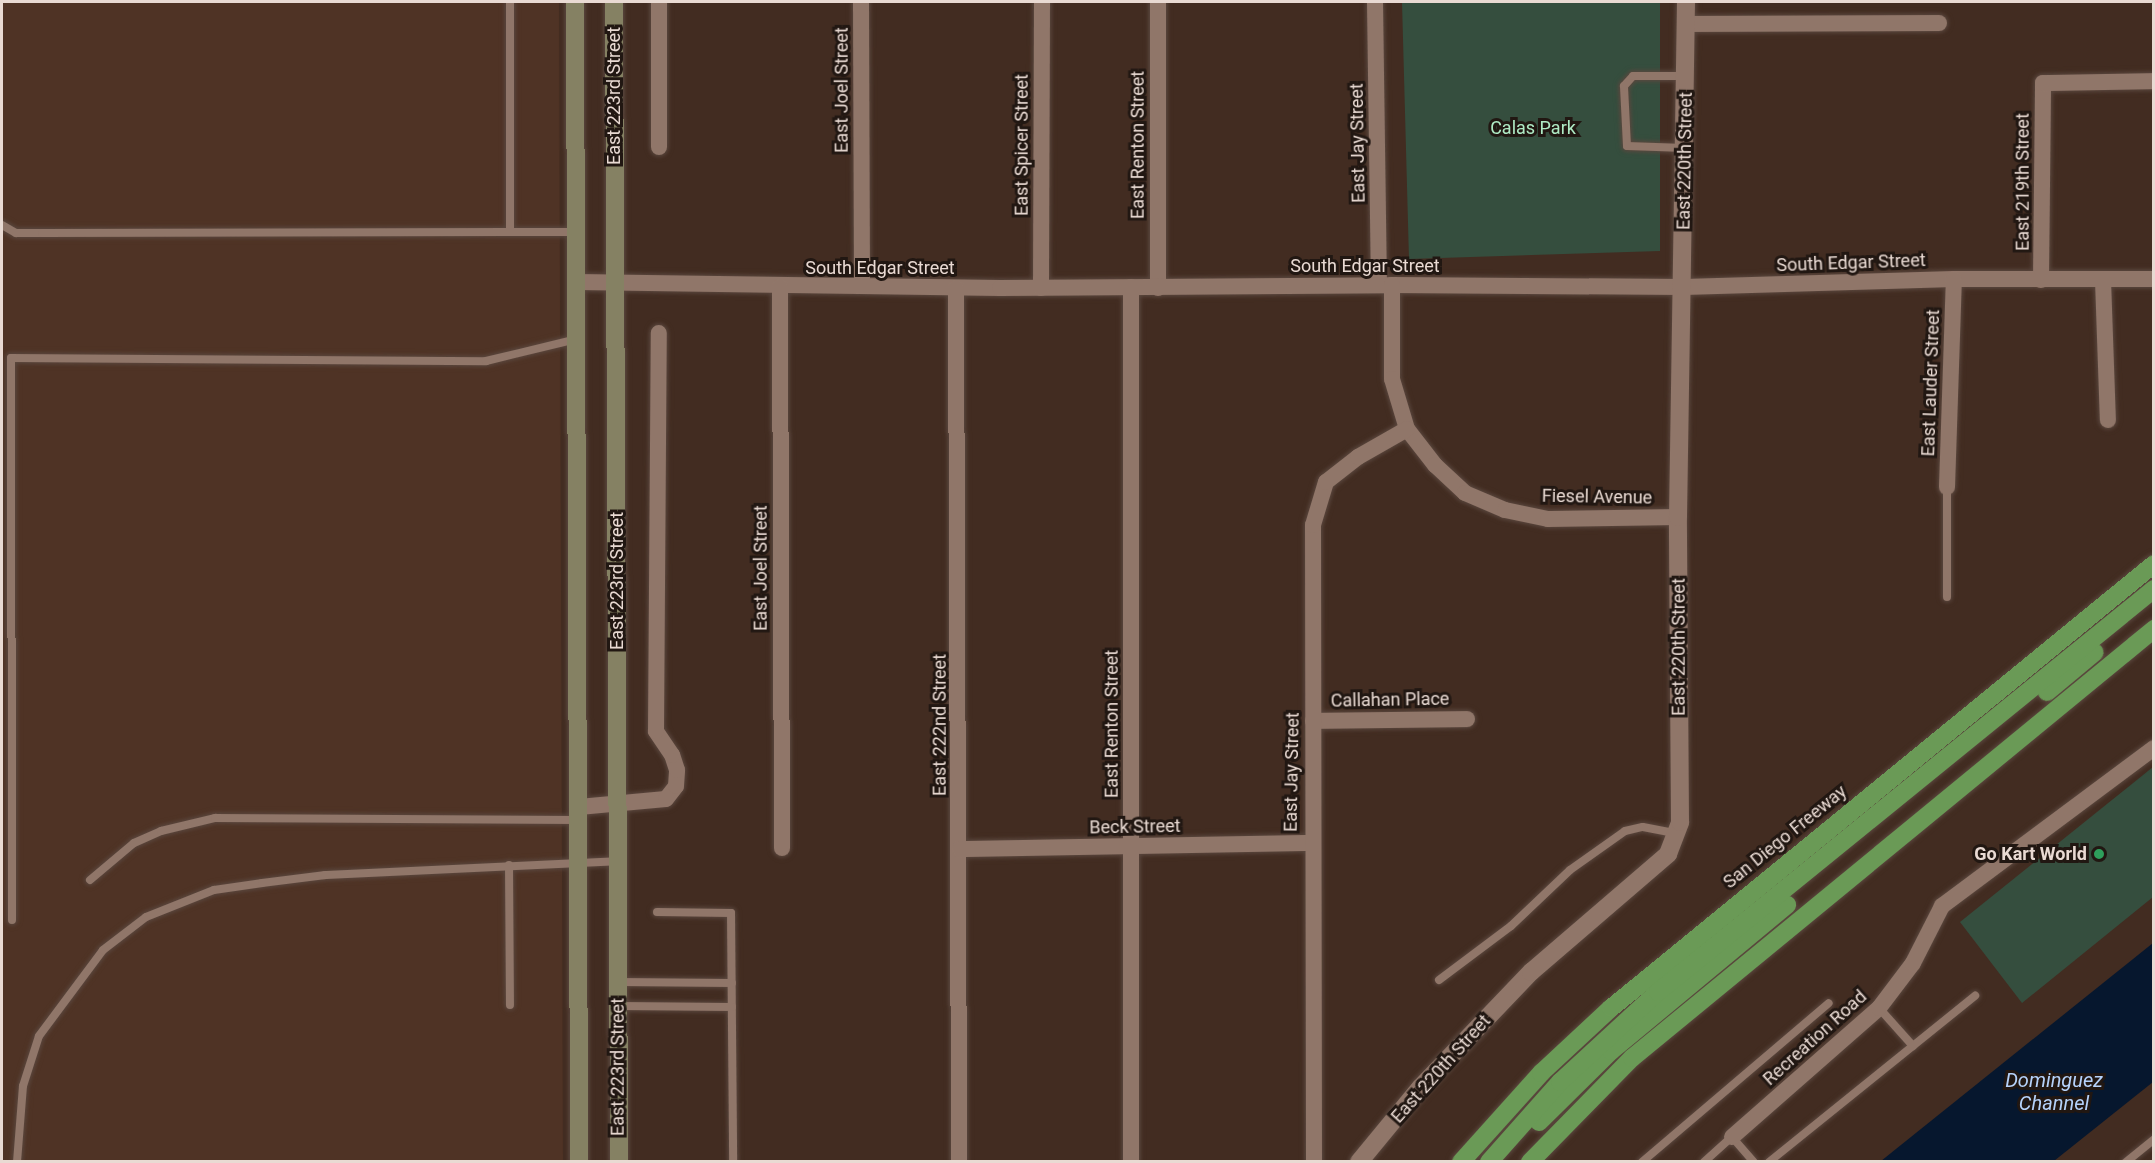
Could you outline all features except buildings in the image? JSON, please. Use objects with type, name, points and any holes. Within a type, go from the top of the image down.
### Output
[{"type":"highway","name":"San Diego Freeway","points":[[1461,1161],[1541,1073],[1611,1008],[2151,565]]},
{"type":"highway","points":[[1488,1161],[1560,1082],[1658,992],[2154,589]]},
{"type":"highway","points":[[1504,1161],[1540,1121],[1640,1026],[2154,604]]},
{"type":"highway","points":[[1530,1161],[1641,1050],[2154,629]]},
{"type":"main road","name":"East 223rd Street","points":[[575,2],[579,1161]]},
{"type":"main road","name":"East 223rd Street","points":[[614,2],[619,1161]]},
{"type":"street","points":[[659,2],[659,147]]},
{"type":"street","name":"East Joel Street","points":[[861,2],[862,285]]},
{"type":"street","name":"East Spicer Street","points":[[1041,288],[1042,2]]},
{"type":"street","name":"East Renton Street","points":[[1158,2],[1158,288]]},
{"type":"street","name":"East Jay Street","points":[[1375,2],[1386,285]]},
{"type":"street","name":"East 220th Street","points":[[1359,1161],[1420,1088],[1531,972],[1668,854],[1680,822],[1678,517],[1684,287],[1686,2]]},
{"type":"street","points":[[1687,24],[1939,23]]},
{"type":"street","name":"East 219th Street","points":[[2041,280],[2043,83],[2154,81]]},
{"type":"street","name":"South Edgar Street","points":[[577,282],[956,288],[1386,285],[1684,287],[1954,279],[2154,279]]},
{"type":"street","name":"East Lauder Street","points":[[1947,488],[1954,279]]},
{"type":"street","points":[[2103,280],[2108,420]]},
{"type":"street","name":"Fiesel Avenue","points":[[1386,285],[1392,380],[1407,429],[1435,465],[1465,493],[1505,510],[1548,519],[1678,517]]},
{"type":"street","name":"East Joel Street","points":[[780,287],[782,848]]},
{"type":"street","name":"East Renton Street","points":[[1131,287],[1131,1161]]},
{"type":"street","name":"East 222nd Street","points":[[956,288],[960,849],[959,1161]]},
{"type":"street","points":[[579,813],[666,799],[676,786],[677,770],[672,754],[656,731],[659,333]]},
{"type":"street","name":"East Jay Street","points":[[1314,1161],[1311,843],[1313,525],[1317,502],[1326,483],[1341,470],[1407,429]]},
{"type":"street","name":"Callahan Place","points":[[1313,721],[1467,718]]},
{"type":"street","name":"Recreation Road","points":[[1732,1137],[1879,1008],[1913,963],[1942,906],[2154,748]]},
{"type":"street","name":"Beck Street","points":[[960,849],[1311,843]]},
{"type":"lane","points":[[510,2],[510,232]]},
{"type":"lane","points":[[1685,148],[1627,146],[1624,86],[1630,77],[1686,76]]},
{"type":"lane","points":[[2,225],[16,233],[577,232]]},
{"type":"lane","points":[[12,920],[11,358],[486,361],[577,338]]},
{"type":"lane","points":[[1947,488],[1947,597]]},
{"type":"lane","points":[[90,880],[134,843],[161,831],[214,818],[579,813]]},
{"type":"lane","points":[[1438,980],[1511,926],[1570,870],[1626,831],[1642,827],[1676,833]]},
{"type":"lane","points":[[17,1161],[23,1086],[39,1036],[103,950],[146,917],[214,890],[262,883],[509,865],[618,861]]},
{"type":"lane","points":[[509,865],[510,1005]]},
{"type":"lane","points":[[657,912],[730,913],[733,1161]]},
{"type":"lane","points":[[618,982],[732,983]]},
{"type":"lane","points":[[1769,1161],[1976,996]]},
{"type":"lane","points":[[1642,1161],[1829,1003]]},
{"type":"lane","points":[[618,1006],[732,1007]]},
{"type":"lane","points":[[1879,1008],[1912,1046]]},
{"type":"lane","points":[[1704,1161],[1732,1137],[1754,1161]]},
{"type":"lane","points":[[2126,1161],[2154,1139]]},
{"type":"shaded area","points":[[2,2],[559,2],[563,1161],[2,1162]]},
{"type":"green space","name":"Calas Park","points":[[1402,2],[1660,2],[1660,251],[1409,259]]},
{"type":"green space","name":"Go Kart World","points":[[2153,767],[2153,897],[2022,1003],[1960,922]]},
{"type":"water","name":"Dominguez Channel","points":[[2153,943],[2153,1082],[2054,1161],[1881,1161]]},
{"type":"place","name":"Go Kart World","points":[[2099,854]]}]
